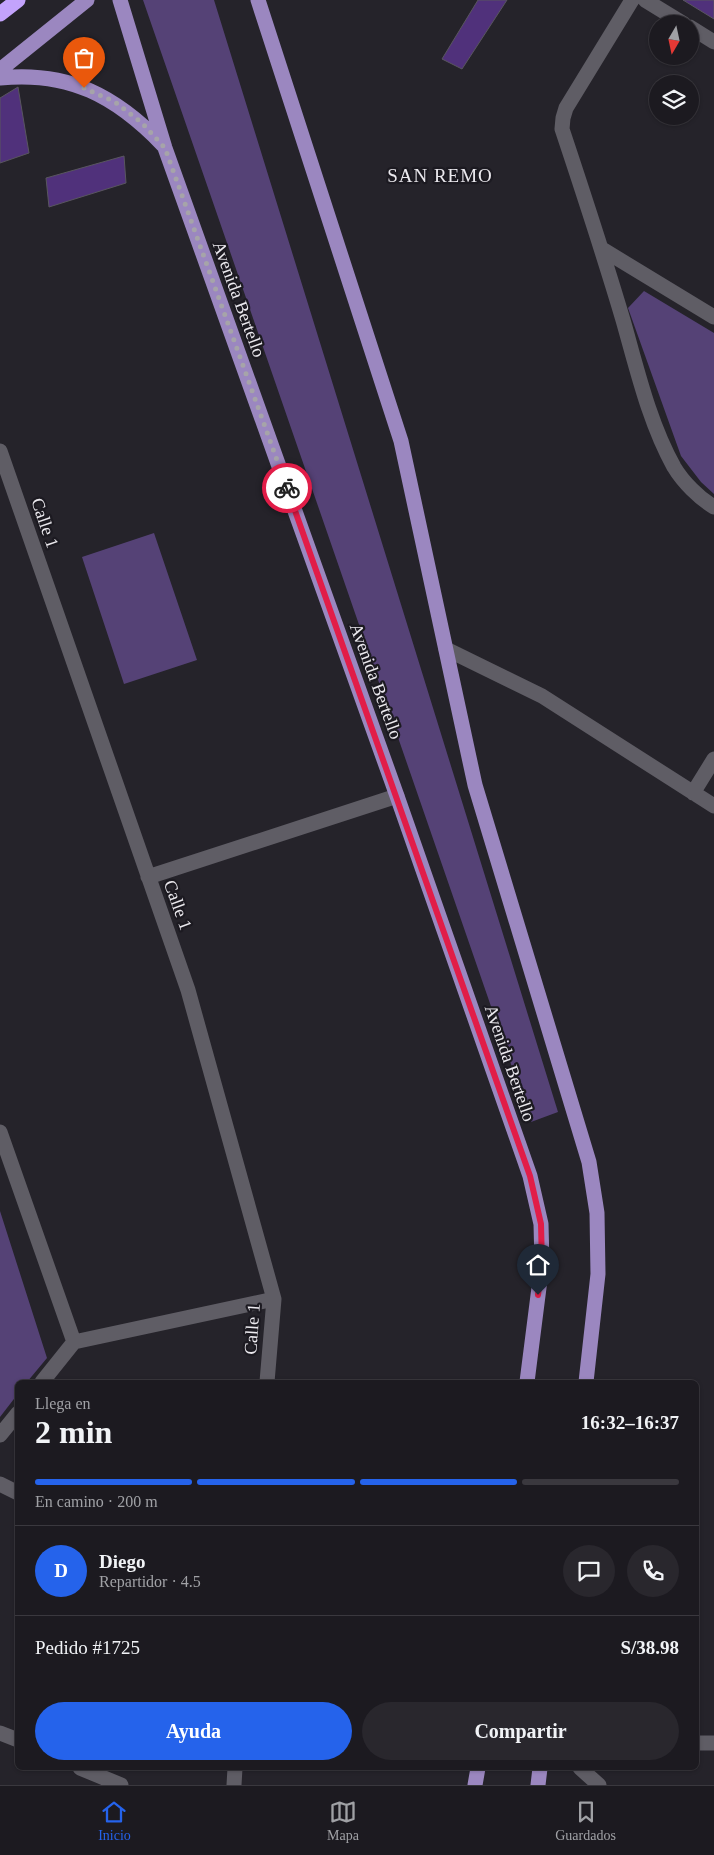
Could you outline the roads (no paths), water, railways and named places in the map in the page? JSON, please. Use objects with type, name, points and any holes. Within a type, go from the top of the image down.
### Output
[{"type":"highway","points":[[0,14],[18,0]]},
{"type":"main road","points":[[0,70],[87,0]]},
{"type":"main road","name":"Avenida Bertello","points":[[120,0],[165,148],[397,796],[530,1176],[541,1224],[542,1264],[526,1380]]},
{"type":"main road","points":[[258,0],[401,441],[475,785],[589,1162],[597,1213],[598,1274],[586,1380]]},
{"type":"main road","points":[[0,78],[20,76],[51,79],[84,88],[115,102],[142,123],[165,148]]},
{"type":"main road","points":[[476,1785],[478,1770]]},
{"type":"main road","points":[[538,1785],[540,1770]]},
{"type":"street","points":[[632,0],[566,108],[562,129],[602,249],[647,401],[660,437],[675,468],[702,500],[714,507]]},
{"type":"street","points":[[645,0],[669,15]]},
{"type":"street","points":[[699,33],[714,42]]},
{"type":"street","points":[[602,249],[714,316]]},
{"type":"street","name":"Calle 1","points":[[0,451],[188,990],[274,1299],[267,1380]]},
{"type":"street","points":[[446,649],[542,696],[714,806]]},
{"type":"street","points":[[693,794],[714,759]]},
{"type":"street","points":[[148,877],[397,796]]},
{"type":"street","points":[[0,1132],[74,1342]]},
{"type":"street","points":[[44,1380],[74,1342],[274,1299]]},
{"type":"street","points":[[0,1435],[15,1417]]},
{"type":"street","points":[[0,1484],[15,1492]]},
{"type":"street","points":[[0,1733],[15,1739]]},
{"type":"street","points":[[699,1742],[714,1744]]},
{"type":"street","points":[[85,1770],[121,1785]]},
{"type":"street","points":[[234,1785],[235,1770]]},
{"type":"street","points":[[582,1770],[599,1785]]},
{"type":"district","name":"SAN REMO","points":[[440,175]]}]
